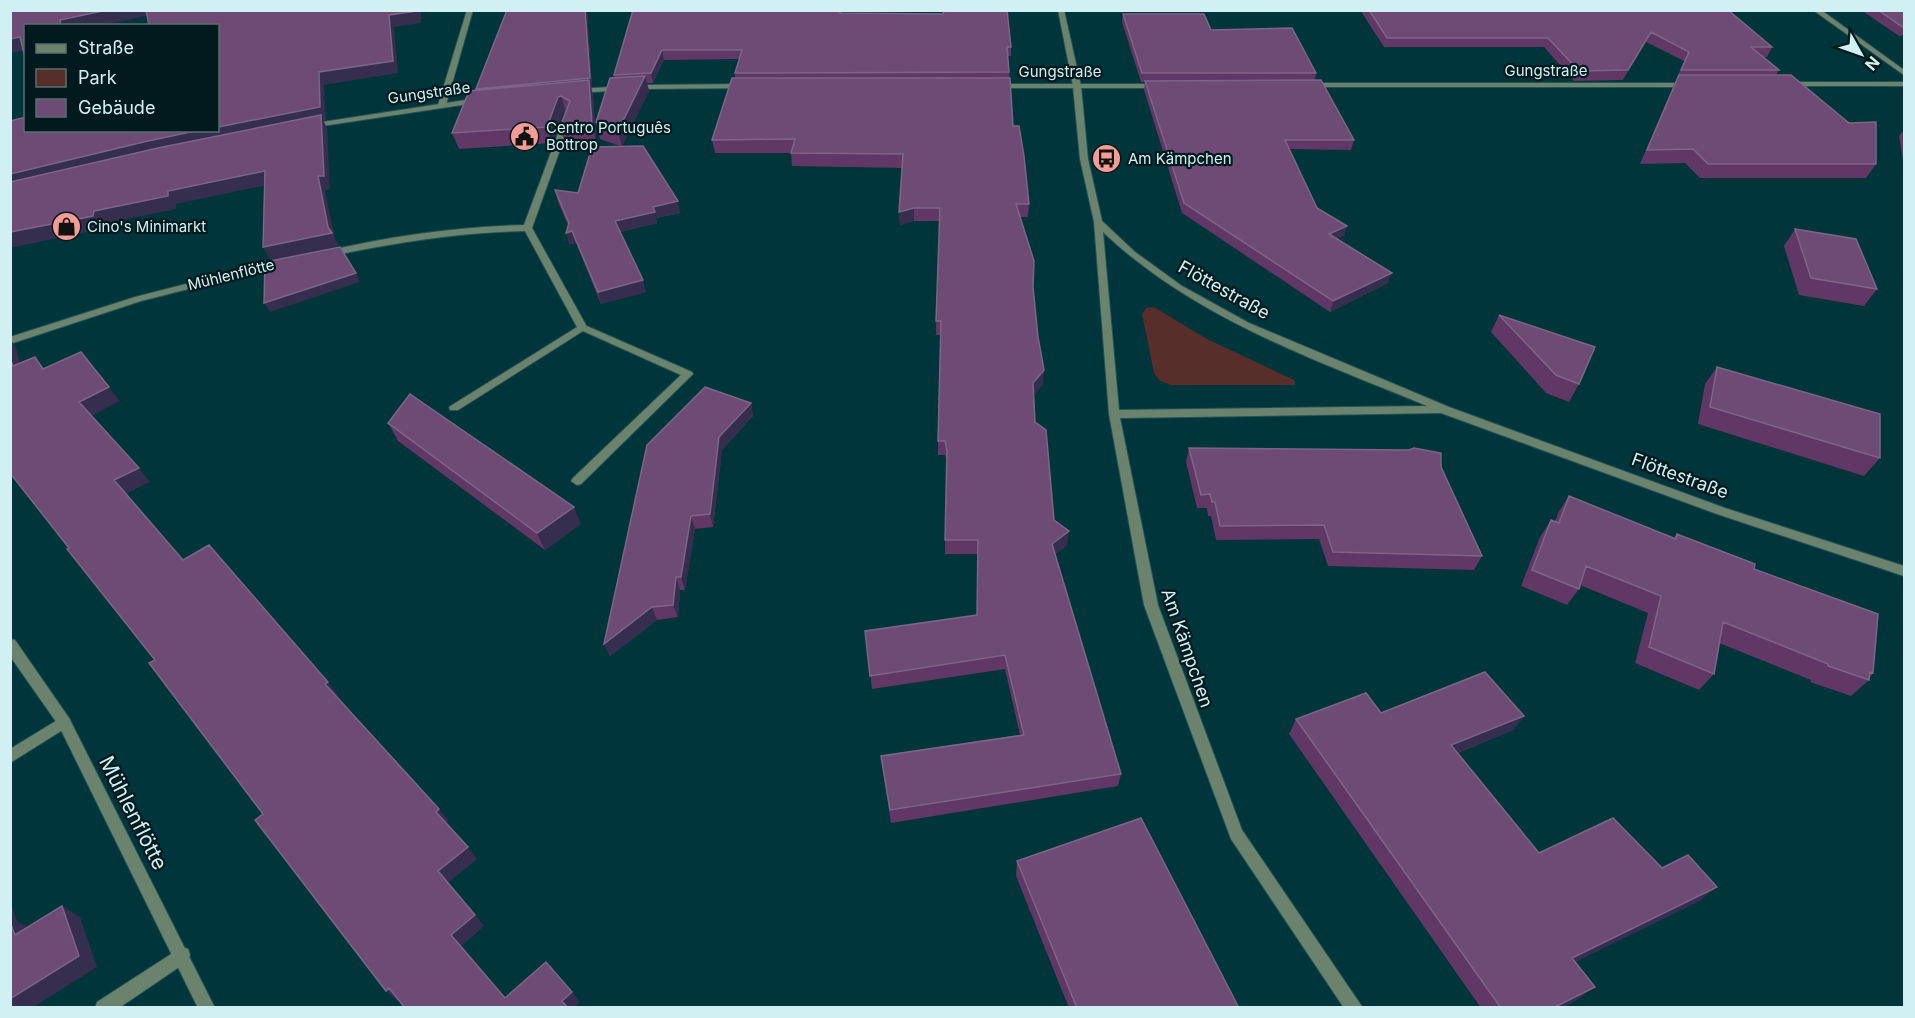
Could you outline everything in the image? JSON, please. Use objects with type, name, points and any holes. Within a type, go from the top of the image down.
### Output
[{"type":"street","points":[[442,105],[470,10]]},
{"type":"street","name":"Am Kämpchen","points":[[1061,10],[1077,86],[1084,159],[1098,222],[1114,414],[1150,605],[1236,834],[1355,1008]]},
{"type":"street","points":[[1816,10],[1905,74]]},
{"type":"street","points":[[1776,84],[1905,84]]},
{"type":"street","name":"Gungstraße","points":[[1298,85],[1695,85]]},
{"type":"street","points":[[568,92],[642,87],[755,86]]},
{"type":"street","name":"Gungstraße","points":[[981,86],[1169,86]]},
{"type":"street","name":"Gungstraße","points":[[301,128],[489,99]]},
{"type":"street","points":[[568,116],[528,228],[582,327],[688,374],[577,481]]},
{"type":"street","name":"Flöttestraße","points":[[1098,222],[1132,254],[1179,288],[1245,325],[1445,410],[1721,511],[1905,571]]},
{"type":"street","points":[[320,255],[375,244],[496,228],[528,228]]},
{"type":"street","name":"Mühlenflötte","points":[[10,341],[138,299],[287,261]]},
{"type":"street","points":[[454,407],[582,327]]},
{"type":"street","name":"Flöttestraße","points":[[1114,414],[1445,410]]},
{"type":"street","name":"Mühlenflötte","points":[[10,644],[64,722],[207,1008]]},
{"type":"street","points":[[10,757],[64,722]]},
{"type":"street","points":[[103,1008],[182,955]]},
{"type":"green space","points":[[1154,307],[1207,339],[1292,379],[1295,385],[1171,385],[1160,381],[1154,373],[1142,314],[1146,308]]},
{"type":"building","points":[[10,10],[107,10],[60,20],[61,24],[24,24],[24,54],[20,37],[10,39]]},
{"type":"building","points":[[146,10],[416,10],[389,15],[393,61],[319,72],[320,107],[219,127],[219,24],[149,24]]},
{"type":"building","points":[[507,10],[585,10],[590,78],[476,89]]},
{"type":"building","points":[[633,10],[841,10],[840,13],[943,14],[944,10],[1007,10],[1011,47],[1007,47],[1009,72],[735,73],[742,50],[662,50],[651,73],[614,75]]},
{"type":"building","points":[[1369,10],[1728,10],[1772,47],[1751,47],[1779,70],[1681,70],[1689,52],[1651,32],[1628,70],[1579,71],[1548,38],[1387,38]]},
{"type":"building","points":[[1878,10],[1905,10],[1905,28],[1904,28]]},
{"type":"building","points":[[1123,14],[1204,14],[1211,30],[1292,28],[1316,73],[1142,73]]},
{"type":"building","points":[[1679,75],[1791,75],[1849,123],[1876,122],[1876,164],[1708,164],[1693,149],[1647,150]]},
{"type":"building","points":[[645,76],[618,131],[596,122],[610,78]]},
{"type":"building","points":[[732,78],[1010,78],[1013,126],[1019,126],[1029,204],[1016,204],[1034,261],[1033,287],[1044,370],[1033,383],[1035,422],[1046,430],[1054,520],[1069,531],[1052,544],[1121,774],[890,810],[881,756],[1024,735],[1005,655],[870,676],[865,631],[977,615],[978,540],[945,540],[947,450],[945,441],[938,441],[941,321],[936,321],[940,208],[914,208],[899,212],[903,154],[791,153],[795,139],[712,140]]},
{"type":"building","points":[[589,80],[592,125],[560,127],[570,101],[561,96],[558,97],[547,127],[452,133],[469,91]]},
{"type":"building","points":[[1321,80],[1354,140],[1285,140],[1317,208],[1347,226],[1329,234],[1392,273],[1333,301],[1184,203],[1145,81]]},
{"type":"building","points":[[321,115],[324,176],[318,176],[328,227],[332,233],[263,247],[265,171],[168,191],[168,196],[94,211],[93,216],[10,232],[10,182],[158,148]]},
{"type":"building","points":[[24,118],[24,132],[191,132],[10,174],[10,121]]},
{"type":"building","points":[[643,146],[678,201],[653,207],[655,212],[615,221],[643,280],[598,292],[572,231],[566,233],[569,223],[555,190],[578,193],[592,147]]},
{"type":"building","points":[[1795,229],[1856,239],[1877,289],[1811,278]]},
{"type":"building","points":[[340,247],[356,273],[264,303],[265,262]]},
{"type":"building","points":[[1499,315],[1595,347],[1579,384],[1556,375]]},
{"type":"building","points":[[81,352],[109,387],[79,402],[139,468],[114,480],[183,560],[209,545],[328,682],[325,684],[439,809],[436,812],[468,847],[438,871],[475,915],[451,935],[505,998],[546,962],[572,992],[562,1001],[568,1008],[405,1008],[389,988],[386,991],[255,820],[263,814],[149,663],[155,660],[10,473],[10,359],[13,366],[35,357],[43,369]]},
{"type":"building","points":[[1717,367],[1880,414],[1880,458],[1710,407]]},
{"type":"building","points":[[705,387],[751,403],[719,437],[710,514],[691,516],[681,577],[676,577],[673,605],[652,607],[604,644],[647,445]]},
{"type":"building","points":[[410,394],[574,507],[537,533],[388,423]]},
{"type":"building","points":[[1189,448],[1409,450],[1414,448],[1441,453],[1441,467],[1482,556],[1333,552],[1324,525],[1220,526],[1215,502],[1212,502],[1210,494],[1201,495]]},
{"type":"building","points":[[1569,496],[1676,539],[1677,534],[1755,564],[1754,569],[1878,614],[1873,673],[1870,672],[1869,680],[1828,666],[1828,664],[1723,622],[1714,674],[1649,647],[1661,596],[1586,566],[1579,589],[1532,570],[1551,520],[1559,523]]},
{"type":"building","points":[[1485,672],[1524,716],[1451,745],[1539,853],[1613,818],[1662,868],[1688,855],[1717,887],[1572,958],[1595,987],[1553,1008],[1501,1008],[1296,719],[1366,693],[1381,713]]},
{"type":"building","points":[[1141,818],[1239,1008],[1077,1008],[1017,861]]},
{"type":"building","points":[[62,906],[79,956],[10,999],[10,922],[15,935]]},
{"type":"place","name":"Centro Português Bottrop","points":[[525,137]]},
{"type":"place","name":"Am Kämpchen","points":[[1107,159]]},
{"type":"place","name":"Cino's Minimarkt","points":[[66,227]]}]
